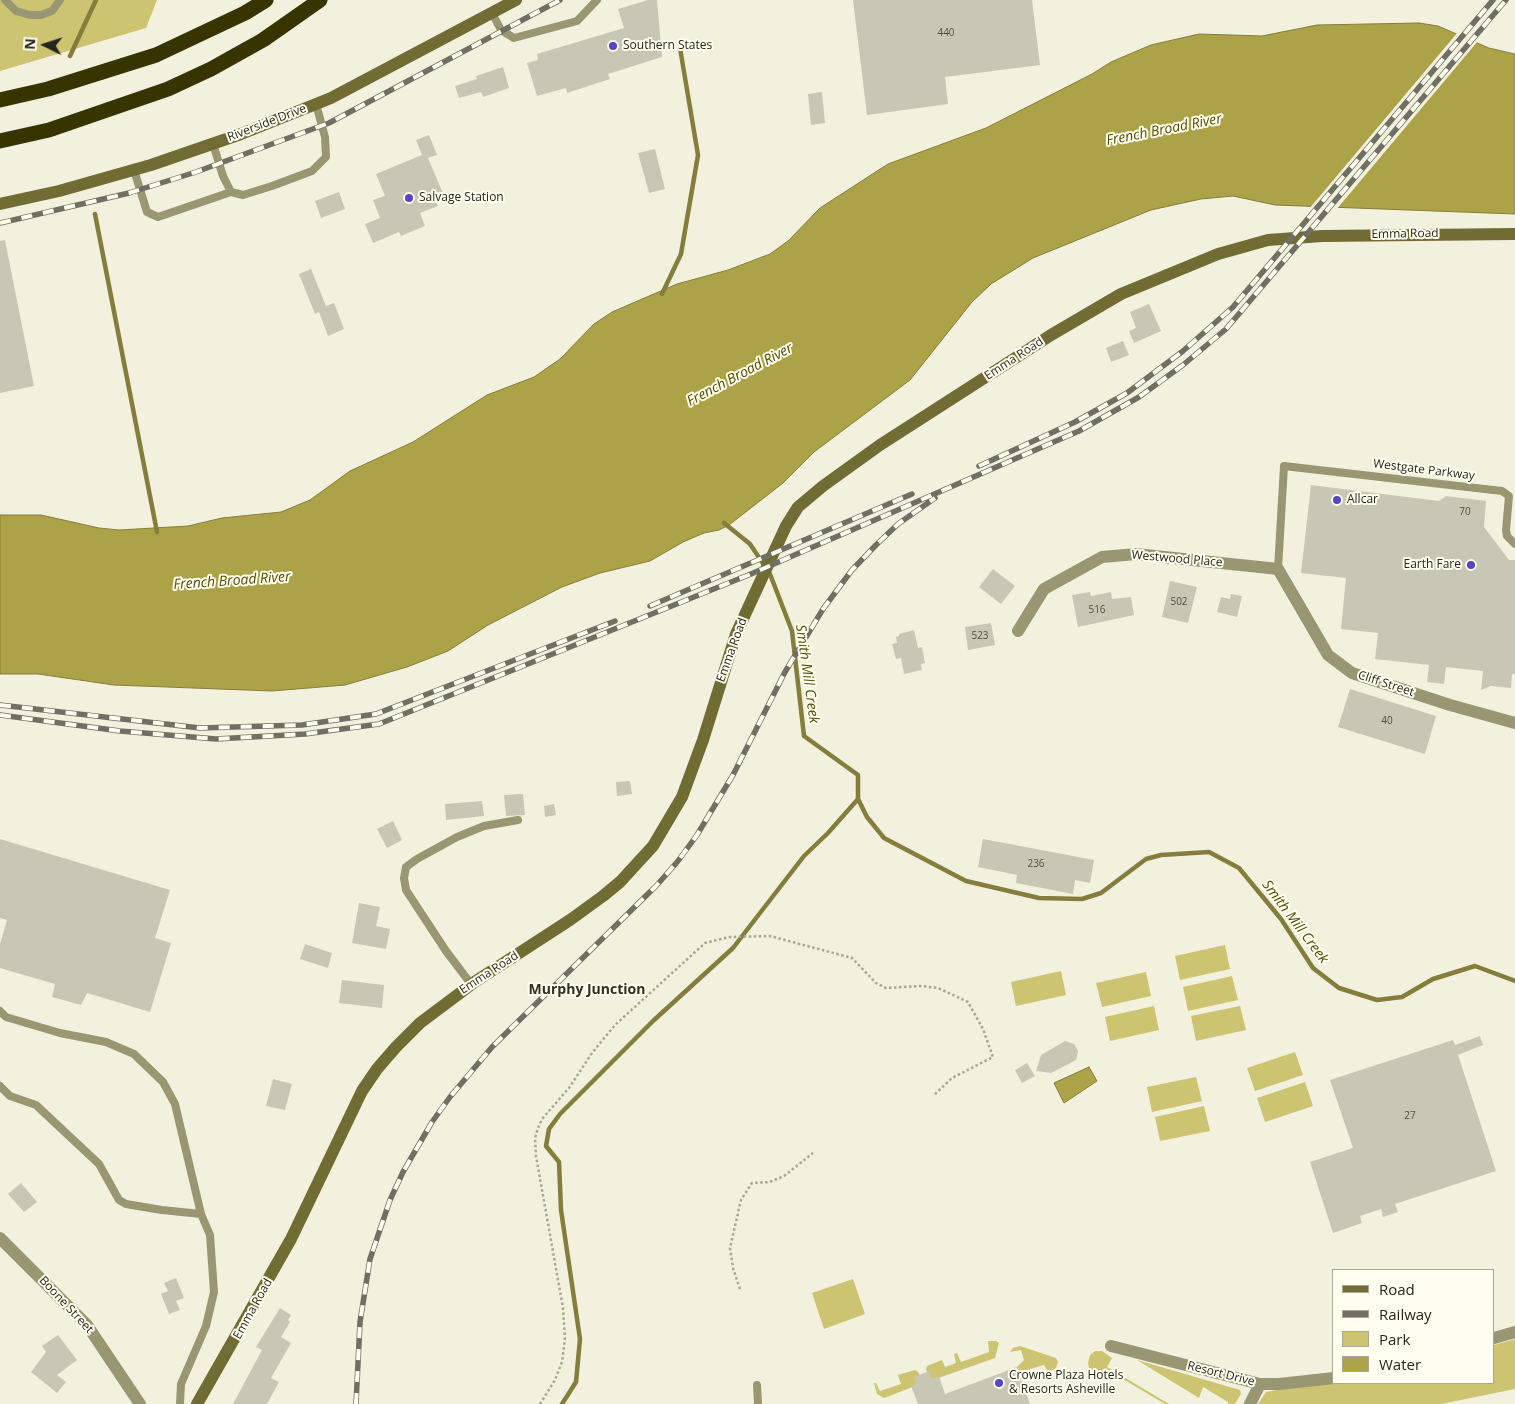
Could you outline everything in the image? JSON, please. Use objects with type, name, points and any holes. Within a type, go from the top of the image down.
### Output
[{"type":"highway","points":[[0,100],[74,82],[156,55],[246,13],[266,0]]},
{"type":"highway","points":[[0,142],[49,130],[168,89],[211,69],[263,40],[320,0]]},
{"type":"street","name":"Riverside Drive","points":[[0,204],[134,170],[213,144],[316,104],[516,0]]},
{"type":"street","name":"Emma Road","points":[[197,1404],[292,1239],[362,1091],[396,1047],[420,1023],[471,984],[570,920],[603,896],[620,882],[653,846],[682,797],[703,740],[736,634],[786,526],[798,507],[823,486],[880,445],[1052,335],[1113,299],[1209,257],[1268,240],[1322,236],[1515,234]]},
{"type":"street","name":"Westwood Place","points":[[1018,631],[1044,589],[1102,557],[1136,554],[1278,569]]},
{"type":"street","name":"Cliff Street","points":[[1278,569],[1328,655],[1352,673],[1458,708],[1515,723]]},
{"type":"street","name":"Boone Street","points":[[0,1238],[87,1325],[140,1404]]},
{"type":"street","points":[[1495,1338],[1515,1332]]},
{"type":"street","name":"Resort Drive","points":[[1111,1346],[1260,1384],[1279,1384],[1332,1378]]},
{"type":"street","points":[[1250,1404],[1260,1384]]},
{"type":"lane","points":[[5,0],[16,11],[30,15],[41,15],[52,11],[60,0]]},
{"type":"lane","points":[[492,12],[501,30],[514,38],[577,21],[597,0]]},
{"type":"lane","points":[[134,170],[147,212],[158,217],[231,192],[243,195],[272,186],[312,170],[326,158],[325,137],[316,104]]},
{"type":"lane","points":[[213,144],[222,174],[231,192]]},
{"type":"lane","name":"Westgate Parkway","points":[[1278,569],[1284,466],[1502,491],[1508,496],[1507,536],[1515,544]]},
{"type":"lane","points":[[471,984],[446,952],[406,890],[404,878],[406,867],[417,858],[466,833],[484,826],[518,820]]},
{"type":"lane","points":[[0,1011],[6,1017],[60,1033],[106,1042],[134,1054],[163,1082],[175,1104],[201,1214],[210,1235],[214,1292],[206,1326],[181,1384],[180,1404]]},
{"type":"lane","points":[[0,1086],[10,1096],[36,1105],[99,1164],[119,1200],[126,1204],[201,1214]]},
{"type":"lane","points":[[757,1386],[758,1404]]},
{"type":"path","points":[[540,1404],[555,1380],[562,1362],[565,1338],[563,1308],[536,1156],[535,1138],[538,1128],[542,1119],[569,1088],[592,1053],[614,1025],[705,943],[729,937],[770,936],[852,958],[876,983],[886,988],[921,986],[938,988],[968,1002],[983,1030],[993,1057],[952,1078],[934,1094]]},
{"type":"path","points":[[740,1288],[732,1268],[730,1248],[740,1200],[752,1183],[770,1182],[784,1176],[813,1153]]},
{"type":"green space","points":[[0,0],[157,0],[146,28],[0,71]]},
{"type":"green space","points":[[1225,945],[1230,969],[1180,980],[1175,956]]},
{"type":"green space","points":[[1061,971],[1066,995],[1016,1006],[1011,982]]},
{"type":"green space","points":[[1146,972],[1151,996],[1102,1007],[1096,983]]},
{"type":"green space","points":[[1232,976],[1238,1000],[1188,1011],[1183,987]]},
{"type":"green space","points":[[1154,1006],[1159,1030],[1110,1041],[1105,1017]]},
{"type":"green space","points":[[1240,1006],[1246,1030],[1196,1041],[1191,1016]]},
{"type":"green space","points":[[1295,1052],[1303,1075],[1255,1091],[1247,1068]]},
{"type":"green space","points":[[1196,1077],[1202,1101],[1152,1112],[1147,1087]]},
{"type":"green space","points":[[1305,1082],[1313,1106],[1265,1122],[1257,1098]]},
{"type":"green space","points":[[1204,1106],[1210,1131],[1160,1141],[1155,1117]]},
{"type":"green space","points":[[853,1279],[865,1314],[824,1329],[812,1293]]},
{"type":"green space","points":[[1515,1339],[1515,1389],[1441,1404],[1258,1404],[1266,1392],[1332,1379],[1332,1384],[1495,1384],[1495,1345]]},
{"type":"green space","points":[[988,1341],[999,1343],[995,1358],[930,1381],[926,1369],[927,1366],[942,1360],[945,1367],[956,1363],[954,1354],[957,1353],[961,1362],[989,1352]]},
{"type":"green space","points":[[1020,1346],[1056,1358],[1058,1362],[1056,1368],[1048,1372],[1044,1365],[1020,1372],[1017,1367],[1024,1360],[1021,1350],[1010,1352],[1013,1348]]},
{"type":"green space","points":[[1095,1351],[1102,1351],[1112,1358],[1107,1367],[1169,1404],[1165,1404],[1106,1369],[1100,1378],[1089,1368],[1088,1363],[1090,1355]]},
{"type":"green space","points":[[1137,1360],[1240,1390],[1241,1394],[1235,1404],[1228,1404],[1228,1402],[1203,1387],[1199,1398]]},
{"type":"green space","points":[[915,1370],[918,1372],[923,1383],[884,1398],[877,1394],[874,1383],[876,1383],[880,1391],[901,1384],[898,1375]]},
{"type":"water","name":"French Broad River","points":[[1419,23],[1438,26],[1489,48],[1515,54],[1515,214],[1275,205],[1233,196],[1201,199],[1151,210],[1033,258],[991,284],[972,302],[910,380],[814,452],[783,483],[729,525],[683,542],[650,561],[600,573],[562,587],[488,625],[448,651],[407,667],[345,685],[272,691],[114,685],[38,674],[0,674],[0,515],[41,515],[99,528],[119,530],[188,526],[222,518],[281,512],[310,500],[350,471],[413,442],[487,395],[534,377],[560,359],[594,324],[612,312],[677,284],[728,270],[770,254],[788,241],[820,208],[888,164],[986,128],[1092,74],[1111,62],[1151,45],[1199,34],[1262,36],[1317,25]]},
{"type":"water","points":[[1089,1067],[1097,1081],[1064,1103],[1054,1083]]},
{"type":"pier","points":[[1458,32],[1478,41],[1336,210],[1309,209]]},
{"type":"building","name":"Southern States","points":[[648,0],[657,0],[662,57],[608,74],[610,79],[567,93],[566,88],[537,96],[527,63],[538,60],[537,54],[624,28],[618,9]]},
{"type":"building","points":[[853,0],[1032,0],[1040,65],[945,77],[948,104],[867,115]]},
{"type":"building","points":[[503,67],[509,88],[483,97],[481,92],[459,98],[455,86],[477,79],[476,76]]},
{"type":"building","points":[[822,92],[825,123],[811,125],[808,94]]},
{"type":"building","name":"Salvage Station","points":[[429,135],[437,155],[428,158],[444,196],[435,200],[438,206],[420,213],[425,226],[401,236],[399,232],[373,243],[365,224],[380,218],[373,200],[385,196],[376,174],[422,155],[416,140]]},
{"type":"building","points":[[655,149],[665,189],[649,193],[638,153]]},
{"type":"building","points":[[339,192],[345,209],[321,218],[315,201]]},
{"type":"building","points":[[5,240],[34,386],[0,393],[0,241]]},
{"type":"building","points":[[311,269],[326,306],[334,303],[344,329],[328,336],[319,312],[315,314],[299,274]]},
{"type":"building","points":[[1149,304],[1161,331],[1134,343],[1129,331],[1136,328],[1130,312]]},
{"type":"building","points":[[1123,341],[1129,355],[1111,362],[1106,348]]},
{"type":"building","points":[[1311,485],[1439,501],[1446,496],[1486,501],[1484,527],[1509,560],[1515,560],[1515,674],[1512,674],[1511,688],[1491,686],[1481,690],[1483,671],[1446,667],[1444,684],[1427,682],[1429,665],[1375,659],[1378,633],[1341,629],[1346,578],[1301,573]]},
{"type":"building","points":[[993,569],[1015,586],[1001,604],[979,587]]},
{"type":"building","points":[[1170,581],[1197,587],[1188,623],[1162,617]]},
{"type":"building","points":[[1090,592],[1091,596],[1111,592],[1112,599],[1131,597],[1134,615],[1078,627],[1072,595]]},
{"type":"building","points":[[1231,594],[1242,596],[1237,617],[1217,612],[1221,597],[1230,599]]},
{"type":"building","points":[[991,623],[995,645],[968,650],[965,627]]},
{"type":"building","points":[[914,630],[918,648],[922,647],[925,663],[921,664],[922,670],[904,674],[901,658],[896,659],[892,644],[897,643],[896,637],[899,634]]},
{"type":"building","points":[[1350,689],[1436,716],[1425,754],[1338,727]]},
{"type":"building","points":[[630,781],[632,794],[617,796],[616,782]]},
{"type":"building","points":[[523,794],[525,815],[506,816],[504,795]]},
{"type":"building","points":[[482,801],[484,816],[446,820],[445,804]]},
{"type":"building","points":[[554,804],[556,815],[545,817],[544,806]]},
{"type":"building","points":[[393,821],[402,840],[387,848],[377,829]]},
{"type":"building","points":[[0,839],[170,890],[155,938],[171,943],[150,1012],[87,993],[81,1005],[52,997],[55,984],[0,968],[0,944],[7,920],[0,918]]},
{"type":"building","points":[[983,839],[1094,860],[1090,883],[1075,880],[1073,894],[1016,883],[1017,875],[978,867]]},
{"type":"building","points":[[359,903],[380,907],[376,926],[390,929],[386,949],[352,943]]},
{"type":"building","points":[[305,944],[332,953],[328,968],[300,959]]},
{"type":"building","points":[[342,980],[384,985],[382,1008],[339,1003]]},
{"type":"building","points":[[1480,1036],[1483,1045],[1458,1055],[1496,1171],[1395,1204],[1398,1212],[1383,1217],[1381,1209],[1360,1216],[1362,1223],[1333,1233],[1310,1162],[1353,1148],[1330,1080],[1453,1040],[1455,1045]]},
{"type":"building","points":[[1065,1041],[1074,1044],[1078,1051],[1076,1060],[1051,1073],[1036,1071],[1041,1055]]},
{"type":"building","points":[[1027,1063],[1035,1076],[1022,1083],[1015,1070]]},
{"type":"building","points":[[273,1079],[292,1084],[285,1110],[266,1106]]},
{"type":"building","points":[[21,1183],[37,1202],[24,1212],[8,1194]]},
{"type":"building","points":[[176,1278],[184,1298],[176,1301],[180,1310],[169,1314],[161,1294],[168,1291],[164,1283]]},
{"type":"building","points":[[280,1308],[291,1315],[288,1320],[290,1322],[281,1337],[291,1343],[271,1378],[279,1382],[267,1404],[233,1404],[262,1350],[256,1347]]},
{"type":"building","points":[[58,1335],[77,1360],[57,1375],[66,1382],[57,1393],[31,1372],[46,1352],[42,1346]]},
{"type":"building","name":"Crowne Plaza Hotels & Resorts Asheville","points":[[1017,1367],[1030,1404],[918,1404],[911,1386],[916,1384],[914,1377],[929,1371],[932,1379],[939,1376],[945,1394]]},
{"type":"waterway","points":[[70,56],[96,0]]},
{"type":"waterway","points":[[662,294],[681,254],[698,155],[680,48]]},
{"type":"waterway","points":[[95,214],[157,532]]},
{"type":"waterway","name":"Smith Mill Creek","points":[[724,523],[750,544],[770,574],[792,631],[804,736],[858,775],[858,799],[867,817],[884,838],[966,881],[1039,898],[1082,899],[1101,893],[1146,859],[1161,855],[1209,852],[1239,868],[1281,919],[1313,968],[1339,988],[1377,1000],[1402,997],[1433,979],[1475,966],[1515,981]]},
{"type":"waterway","points":[[562,1404],[576,1382],[580,1339],[561,1210],[559,1162],[546,1146],[549,1129],[560,1114],[653,1021],[733,948],[804,856],[828,833],[858,799]]},
{"type":"railway","points":[[0,223],[129,193],[196,172],[329,123],[560,0]]},
{"type":"railway","points":[[979,466],[1075,422],[1127,393],[1183,351],[1233,307],[1493,0]]},
{"type":"railway","points":[[0,715],[120,731],[216,739],[305,734],[379,724],[751,574],[1079,431],[1139,397],[1183,365],[1226,329],[1506,0]]},
{"type":"railway","points":[[650,606],[912,494]]},
{"type":"railway","points":[[356,1404],[360,1322],[370,1259],[390,1200],[403,1172],[432,1122],[450,1097],[492,1047],[657,885],[678,861],[697,835],[733,775],[785,672],[823,609],[852,570],[876,545],[898,524],[935,498]]},
{"type":"railway","points":[[0,705],[200,728],[302,725],[376,714],[615,621]]},
{"type":"place","name":"Southern States","points":[[613,46]]},
{"type":"place","name":"Salvage Station","points":[[409,198]]},
{"type":"place","name":"Allcar","points":[[1337,500]]},
{"type":"place","name":"Earth Fare","points":[[1471,565]]},
{"type":"place","name":"Crowne Plaza Hotels & Resorts Asheville","points":[[999,1383]]},
{"type":"district","name":"Murphy Junction","points":[[587,990]]}]
